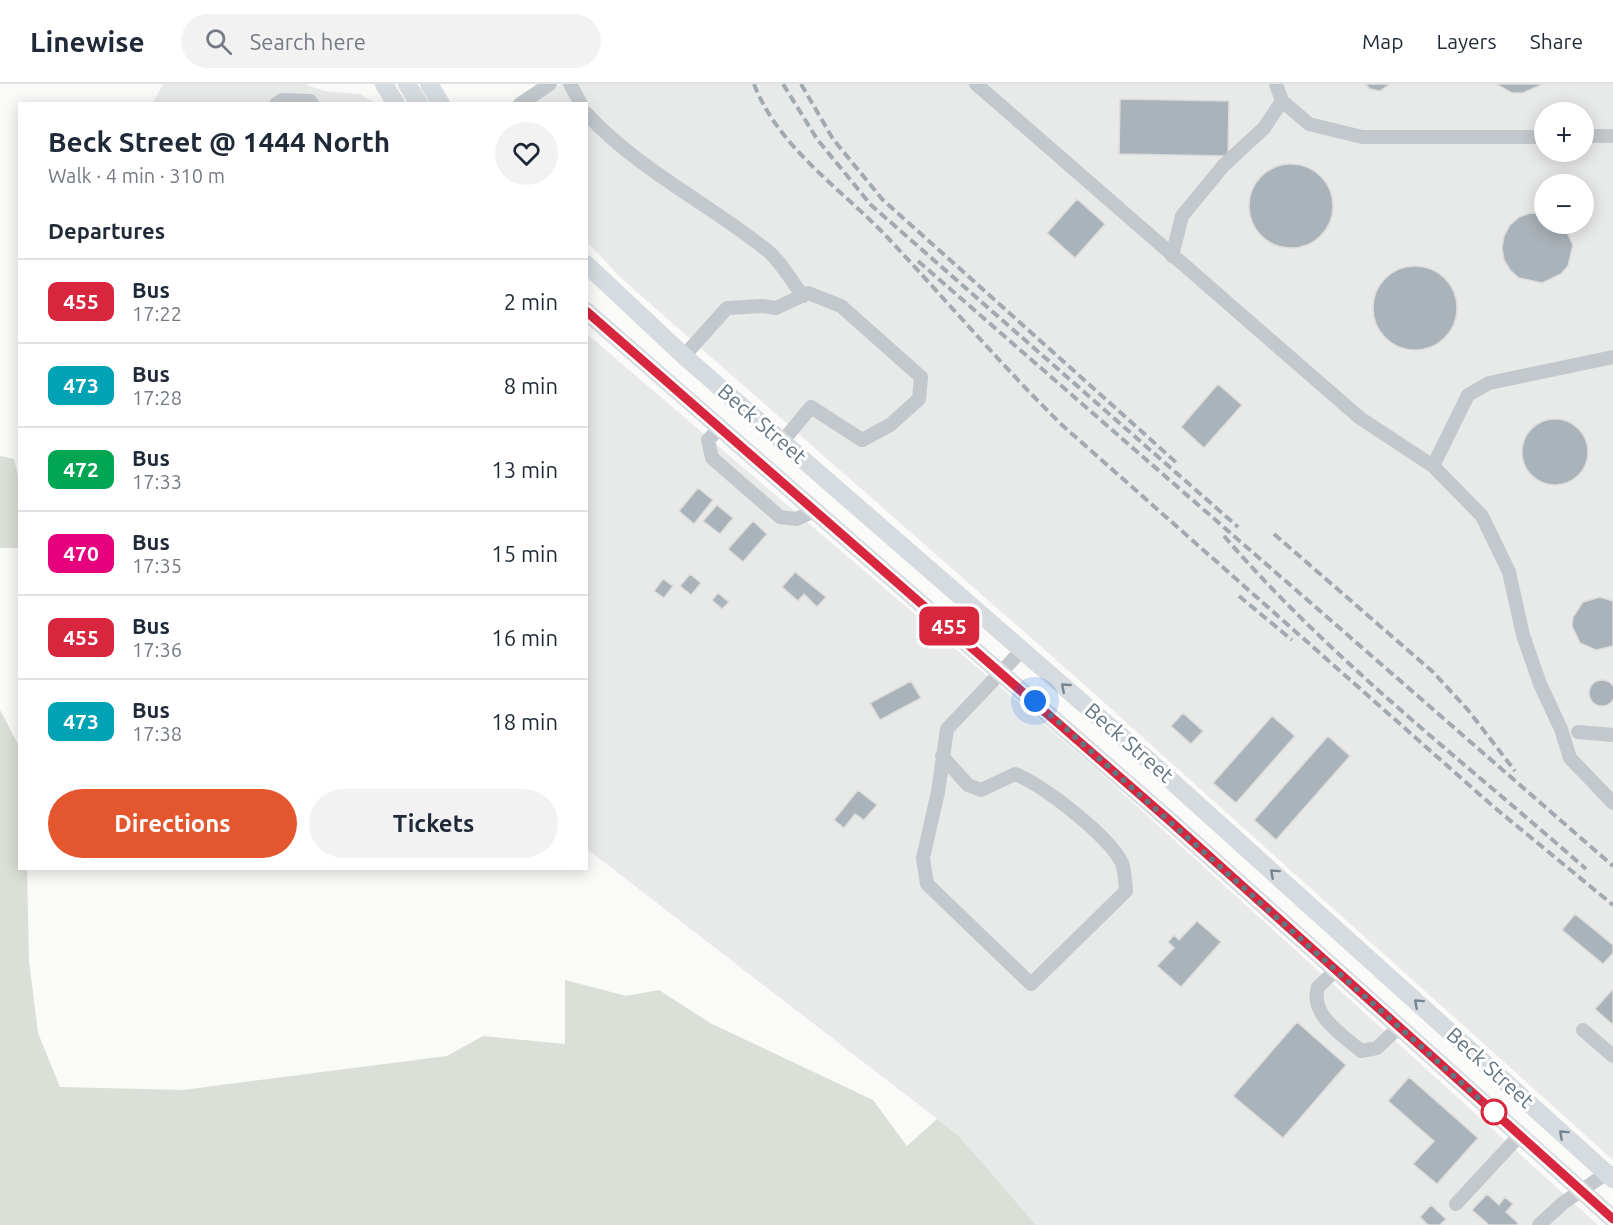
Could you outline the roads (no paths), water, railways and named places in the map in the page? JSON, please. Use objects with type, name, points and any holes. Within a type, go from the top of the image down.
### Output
[{"type":"main road","points":[[384,84],[395,102]]},
{"type":"main road","points":[[407,84],[418,102]]},
{"type":"main road","points":[[429,84],[440,102]]},
{"type":"main road","name":"Beck Street","points":[[588,266],[684,356],[1146,758],[1611,1175]]},
{"type":"main road","points":[[588,278],[616,292]]},
{"type":"main road","name":"Beck Street","points":[[588,313],[1001,671],[1613,1219]]},
{"type":"lane","points":[[523,102],[550,84]]},
{"type":"lane","points":[[570,84],[580,102]]},
{"type":"lane","points":[[976,84],[1360,418],[1433,466],[1482,516],[1509,572],[1523,635],[1540,684],[1561,729],[1570,759],[1586,778],[1613,803]]},
{"type":"lane","points":[[1276,84],[1282,101],[1309,124],[1362,137],[1534,136]]},
{"type":"lane","points":[[279,102],[282,100],[311,102]]},
{"type":"lane","points":[[1172,256],[1182,216],[1224,165],[1264,128],[1282,101]]},
{"type":"lane","points":[[588,115],[603,131],[656,172],[771,254],[802,296]]},
{"type":"lane","points":[[1594,136],[1613,136]]},
{"type":"lane","points":[[684,356],[727,308],[762,306],[776,308],[808,293],[841,306],[921,377],[919,399],[890,425],[862,440],[811,407],[782,442]]},
{"type":"lane","points":[[1433,466],[1468,395],[1489,383],[1613,357]]},
{"type":"lane","points":[[721,427],[708,440],[712,458],[780,517],[796,519],[817,510]]},
{"type":"lane","points":[[942,756],[968,785],[981,790],[1016,774],[1033,781],[1094,830],[1122,864],[1126,891],[1031,984],[927,884],[923,858],[936,803],[942,756],[947,729],[1022,650]]},
{"type":"lane","points":[[1578,732],[1613,735]]},
{"type":"lane","points":[[1336,970],[1318,987],[1318,1007],[1322,1015],[1353,1044],[1361,1051],[1372,1050],[1399,1027]]},
{"type":"lane","points":[[1583,1030],[1613,1056]]},
{"type":"lane","points":[[1456,1204],[1520,1136]]},
{"type":"lane","points":[[1539,1225],[1581,1190],[1611,1175]]},
{"type":"railway","points":[[754,84],[779,129],[795,148],[888,238],[995,356],[1062,425],[1495,808],[1613,905]]},
{"type":"railway","points":[[783,84],[817,139],[871,205],[1238,527]]},
{"type":"railway","points":[[801,84],[833,139],[882,199],[1179,465]]},
{"type":"railway","points":[[918,261],[1613,866]]},
{"type":"railway","points":[[1274,534],[1433,672],[1468,710],[1515,771]]},
{"type":"railway","points":[[1224,536],[1308,625],[1353,667],[1586,869]]},
{"type":"railway","points":[[1239,596],[1292,640]]}]
